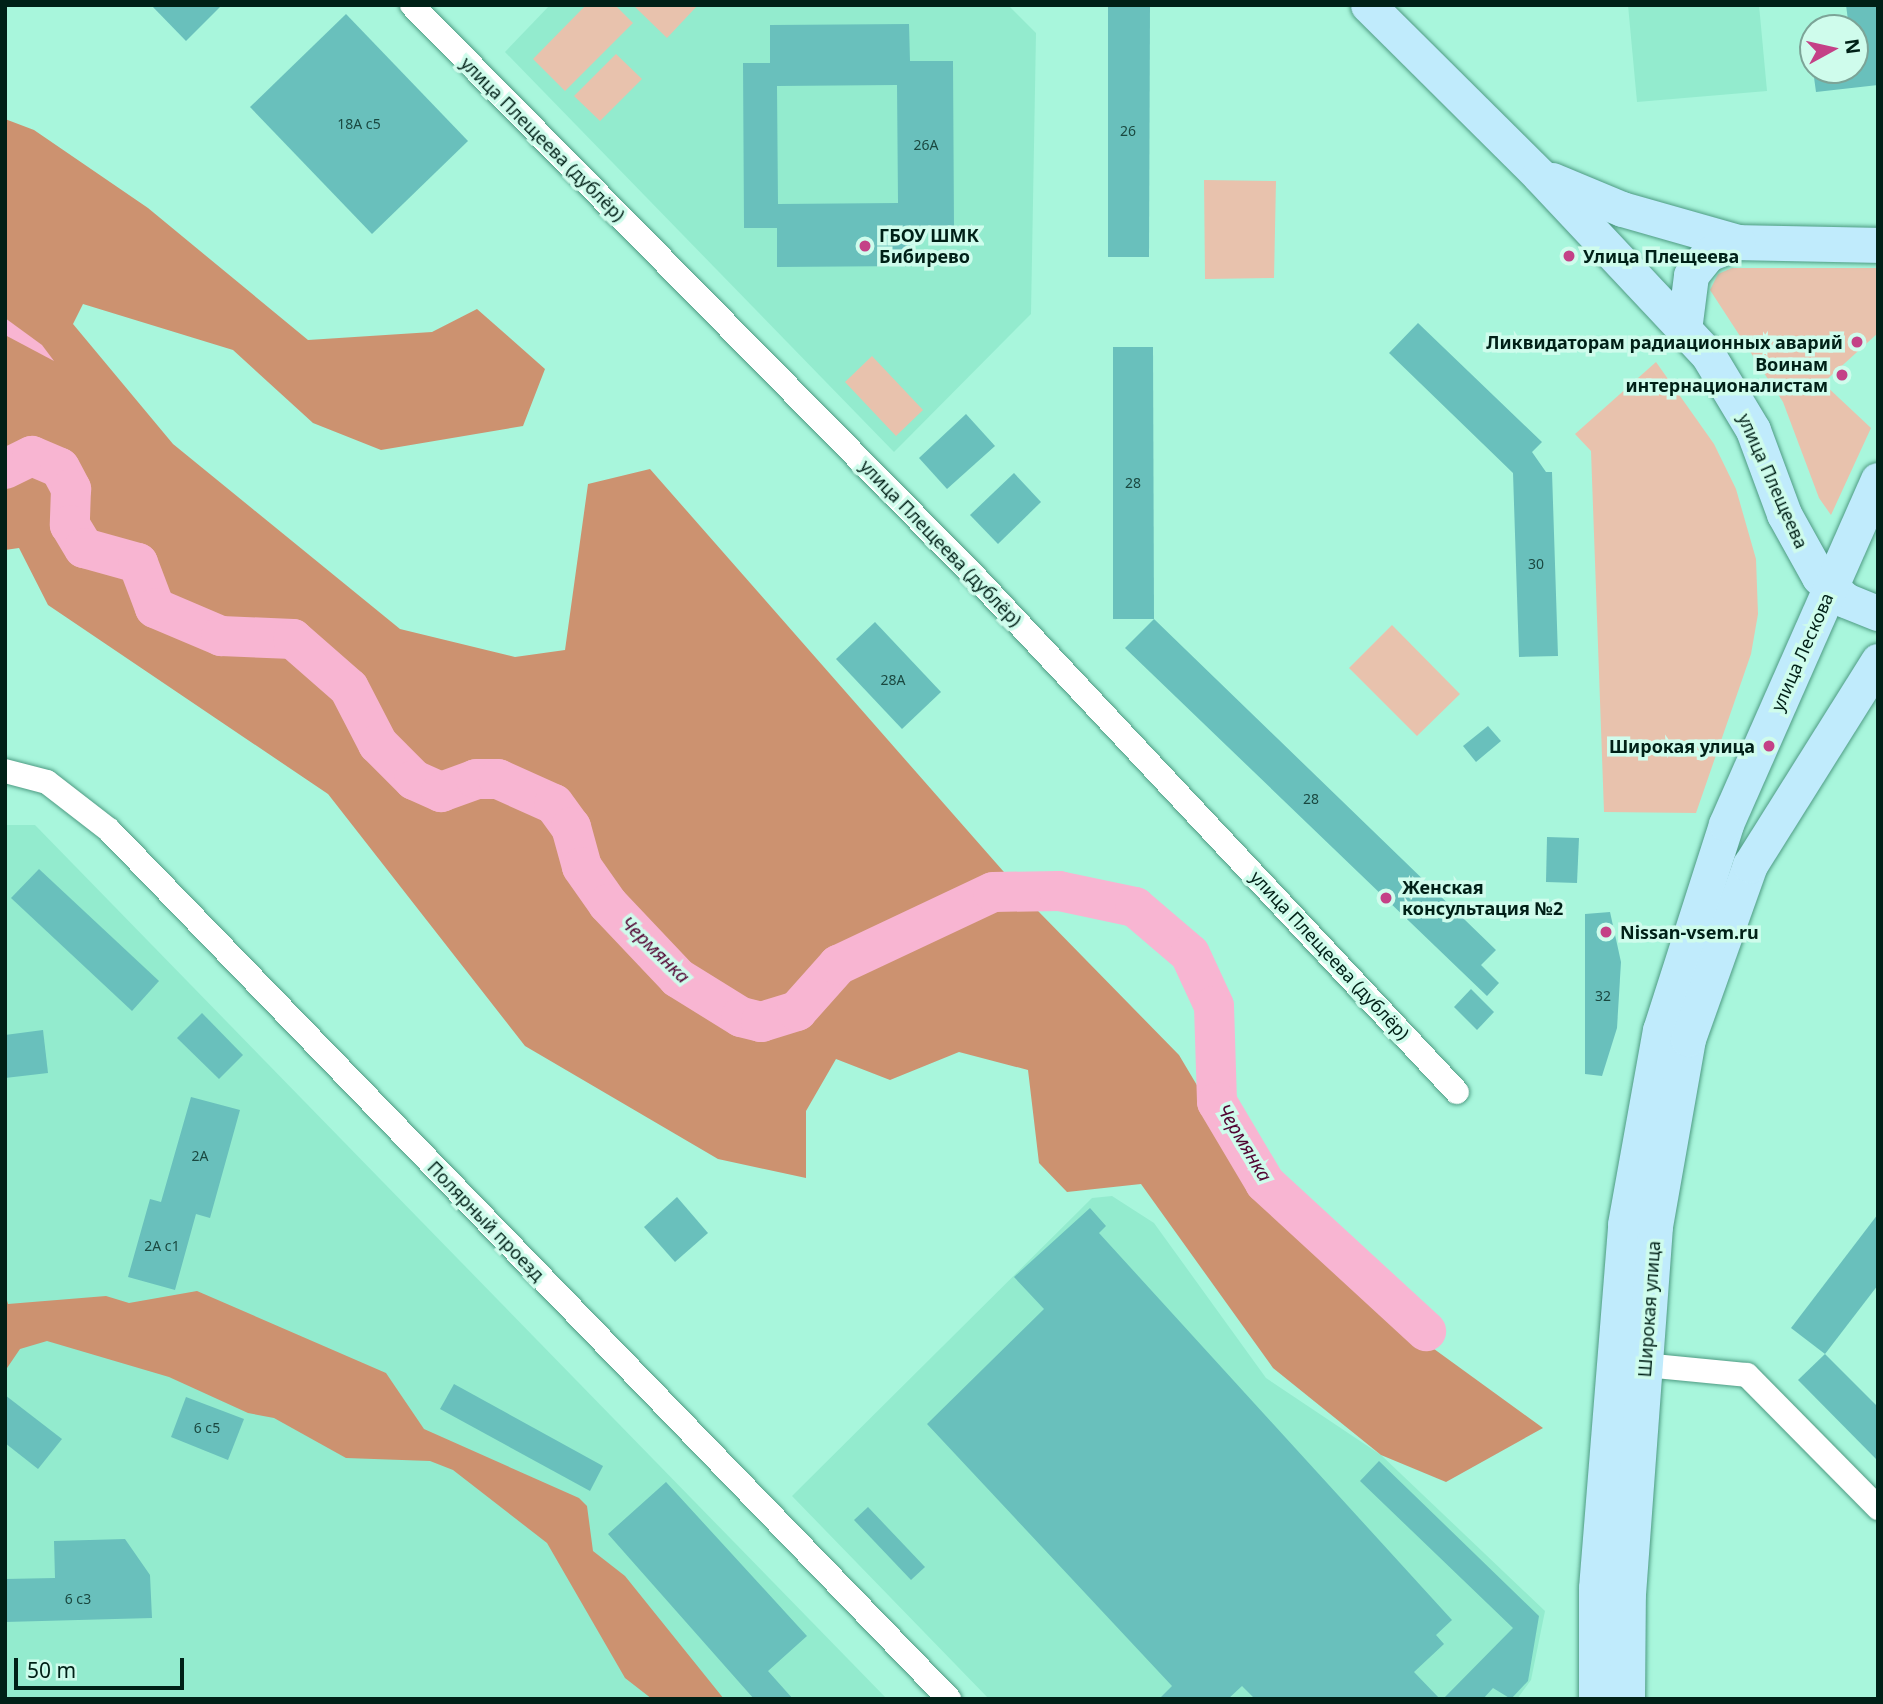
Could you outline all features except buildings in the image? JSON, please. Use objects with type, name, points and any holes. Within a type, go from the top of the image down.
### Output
[{"type":"main road","name":"улица Плещеева","points":[[1368,5],[1539,175],[1707,355],[1742,410],[1784,514],[1830,589]]},
{"type":"main road","name":"улица Плещеева","points":[[1539,175],[1622,209],[1738,242],[1878,245]]},
{"type":"main road","name":"улица Плещеева","points":[[1684,330],[1691,275],[1708,254],[1738,242]]},
{"type":"main road","name":"улица Лескова","points":[[1726,824],[1878,480]]},
{"type":"main road","points":[[1830,589],[1878,613]]},
{"type":"main road","name":"Широкая улица","points":[[1627,1699],[1628,1594],[1655,1226],[1688,1039],[1750,865],[1878,661]]},
{"type":"main road","name":"Широкая улица","points":[[1596,1699],[1596,1588],[1626,1211],[1660,1030],[1690,922],[1726,824]]},
{"type":"street","name":"улица Плещеева (дублёр)","points":[[412,5],[952,553],[1457,1092]]},
{"type":"street","name":"Полярный проезд","points":[[5,771],[47,782],[109,830],[949,1699]]},
{"type":"street","points":[[1645,1365],[1747,1375],[1878,1508]]},
{"type":"shaded area","name":"ГБОУ ШМК Бибирево","points":[[550,5],[1008,5],[1036,33],[1031,314],[894,452],[505,52]]},
{"type":"shaded area","points":[[586,5],[615,5],[633,23],[565,91],[533,59]]},
{"type":"shaded area","points":[[633,5],[698,5],[667,38]]},
{"type":"shaded area","points":[[1628,5],[1759,5],[1767,91],[1637,102]]},
{"type":"shaded area","points":[[616,54],[642,79],[600,121],[574,96]]},
{"type":"shaded area","points":[[5,119],[34,130],[148,208],[308,340],[432,332],[477,309],[545,369],[523,426],[381,450],[313,423],[233,350],[83,304],[73,324],[173,444],[400,629],[515,657],[565,650],[588,484],[650,469],[1039,912],[1179,1055],[1264,1198],[1401,1325],[1543,1428],[1446,1482],[1381,1455],[1273,1368],[1141,1184],[1067,1192],[1039,1163],[1028,1070],[959,1052],[890,1080],[836,1059],[806,1111],[806,1178],[718,1159],[525,1046],[328,794],[48,605],[19,548],[5,550]]},
{"type":"shaded area","points":[[1204,180],[1276,181],[1274,278],[1205,279]]},
{"type":"shaded area","points":[[1732,268],[1878,268],[1878,333],[1823,383],[1871,428],[1831,515],[1819,498],[1783,402],[1710,290],[1718,274]]},
{"type":"shaded area","points":[[5,318],[42,345],[54,361],[5,335]]},
{"type":"shaded area","points":[[872,356],[923,410],[896,436],[845,382]]},
{"type":"shaded area","points":[[1656,362],[1714,444],[1736,489],[1756,559],[1758,614],[1751,654],[1696,813],[1604,812],[1591,451],[1575,434]]},
{"type":"shaded area","points":[[1392,625],[1460,694],[1417,736],[1349,668]]},
{"type":"shaded area","points":[[5,825],[35,825],[887,1699],[5,1699]]},
{"type":"shaded area","points":[[1112,1196],[1154,1223],[1266,1378],[1381,1455],[1545,1611],[1531,1680],[1517,1699],[989,1699],[792,1496],[1092,1198]]},
{"type":"shaded area","points":[[197,1291],[386,1373],[424,1429],[579,1498],[587,1506],[593,1551],[625,1576],[724,1699],[652,1699],[625,1678],[547,1543],[453,1470],[430,1461],[346,1458],[274,1418],[248,1413],[169,1377],[47,1341],[20,1349],[5,1371],[5,1293],[8,1304],[106,1296],[129,1303]]},
{"type":"waterway","name":"Чермянка","points":[[5,469],[32,456],[60,468],[71,489],[70,525],[84,548],[138,563],[155,608],[221,636],[293,639],[349,688],[378,744],[414,780],[441,792],[476,779],[498,779],[554,804],[571,827],[582,867],[608,904],[678,978],[741,1017],[761,1022],[797,1011],[838,965],[993,892],[1059,891],[1135,907],[1190,954],[1214,1006],[1217,1102],[1265,1183],[1426,1331]]},
{"type":"place","name":"ГБОУ ШМК Бибирево","points":[[865,246]]},
{"type":"place","name":"Улица Плещеева","points":[[1569,256]]},
{"type":"place","name":"Ликвидаторам радиационных аварий","points":[[1857,342]]},
{"type":"place","name":"Воинам интернационалистам","points":[[1842,375]]},
{"type":"place","name":"Широкая улица","points":[[1769,746]]},
{"type":"place","name":"Женская консультация №2","points":[[1386,898]]},
{"type":"place","name":"Nissan-vsem.ru","points":[[1606,932]]}]
